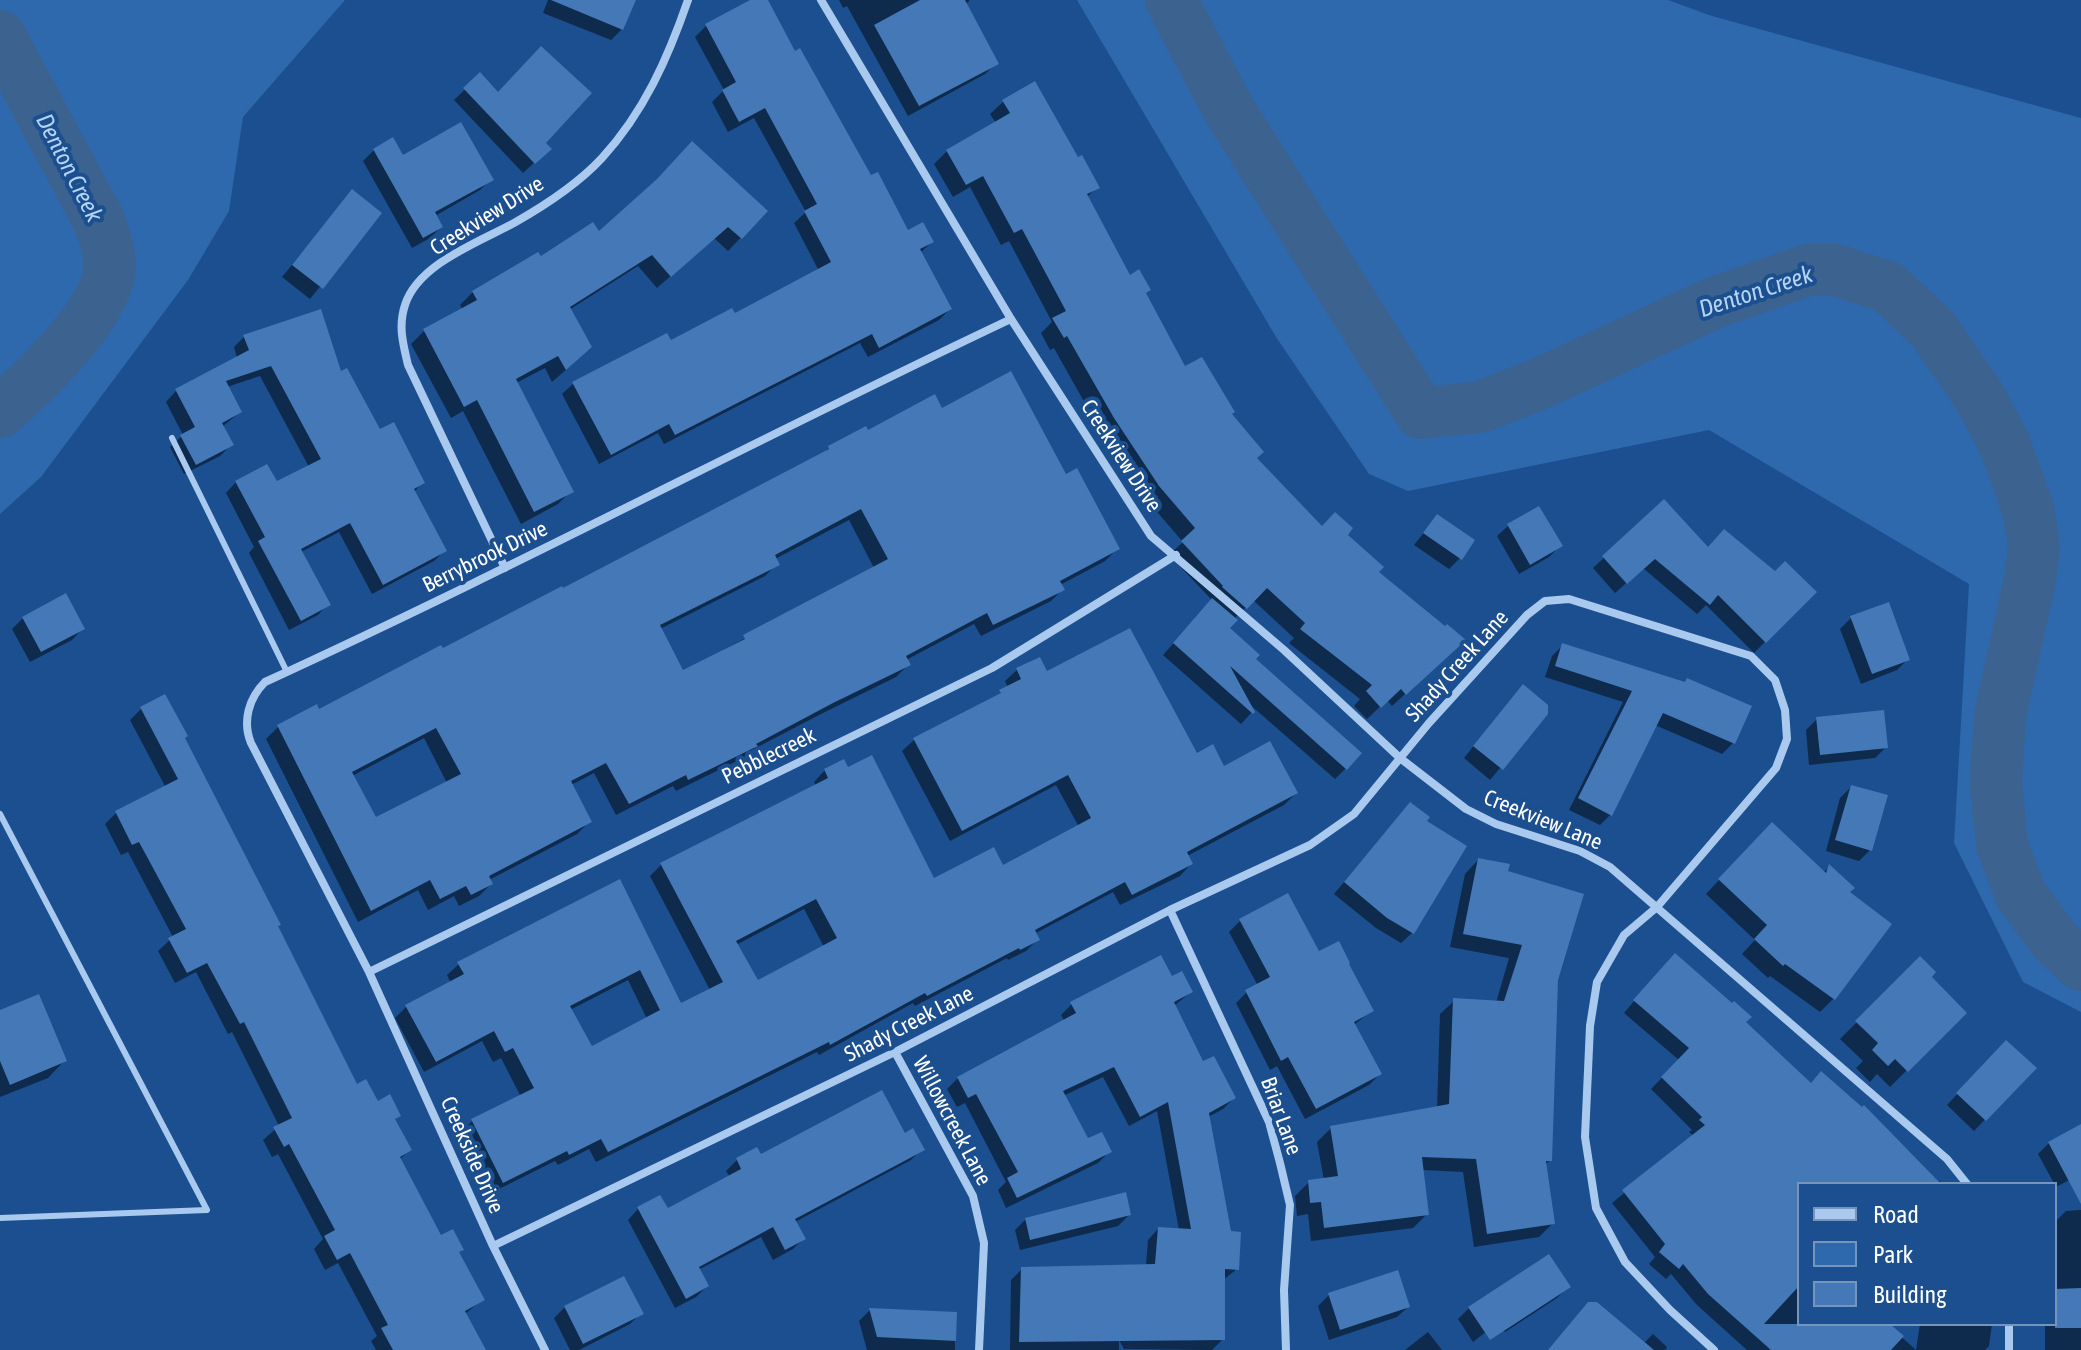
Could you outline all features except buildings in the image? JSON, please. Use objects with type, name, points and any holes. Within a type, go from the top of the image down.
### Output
[{"type":"street","name":"Creekview Drive","points":[[505,568],[408,365],[401,331],[405,305],[414,287],[453,254],[515,222],[558,194],[600,160],[640,111],[670,53],[688,0]]},
{"type":"street","name":"Creekview Drive","points":[[821,0],[1011,319],[1151,536],[1176,555]]},
{"type":"street","name":"Berrybrook Drive","points":[[369,972],[245,728],[254,692],[265,682],[505,568],[823,408],[1011,319]]},
{"type":"street","name":"Creekview Lane","points":[[1176,555],[1400,758],[1466,809],[1496,824],[1580,851],[1610,867],[1947,1159],[1965,1182]]},
{"type":"street","name":"Pebblecreek","points":[[369,972],[992,668],[1176,555]]},
{"type":"street","name":"Shady Creek Lane","points":[[493,1246],[895,1052],[1170,910],[1310,845],[1354,814],[1485,658],[1527,615],[1545,601],[1569,599],[1751,656],[1775,680],[1785,710],[1787,739],[1776,768],[1657,907],[1624,935],[1597,982],[1590,1026],[1585,1137],[1596,1208],[1625,1262],[1670,1310],[1714,1350]]},
{"type":"street","name":"Briar Lane","points":[[1170,910],[1269,1122],[1280,1163],[1290,1205],[1284,1290],[1286,1350]]},
{"type":"street","name":"Creekside Drive","points":[[369,972],[493,1246],[545,1350]]},
{"type":"street","name":"Willowcreek Lane","points":[[895,1052],[973,1196],[984,1243],[979,1350]]},
{"type":"street","points":[[2009,1326],[2009,1350]]},
{"type":"lane","points":[[172,438],[287,672]]},
{"type":"lane","points":[[0,815],[207,1210],[0,1218]]},
{"type":"green space","points":[[0,0],[345,0],[243,117],[229,211],[188,280],[41,477],[0,514]]},
{"type":"green space","points":[[1077,0],[1668,0],[1712,16],[2081,118],[2081,1012],[2023,982],[1954,843],[1969,584],[1709,430],[1408,491],[1369,474],[1276,337]]},
{"type":"waterway","name":"Denton Creek","points":[[1171,0],[1229,110],[1421,413],[1480,407],[1539,384],[1714,303],[1808,270],[1835,270],[1888,287],[1932,328],[1979,396],[2005,445],[2029,512],[2034,547],[2030,580],[2000,716],[1996,784],[2002,845],[2021,895],[2055,941],[2081,965]]},
{"type":"waterway","name":"Denton Creek","points":[[0,36],[99,221],[110,264],[107,283],[84,324],[50,365],[0,412]]}]
